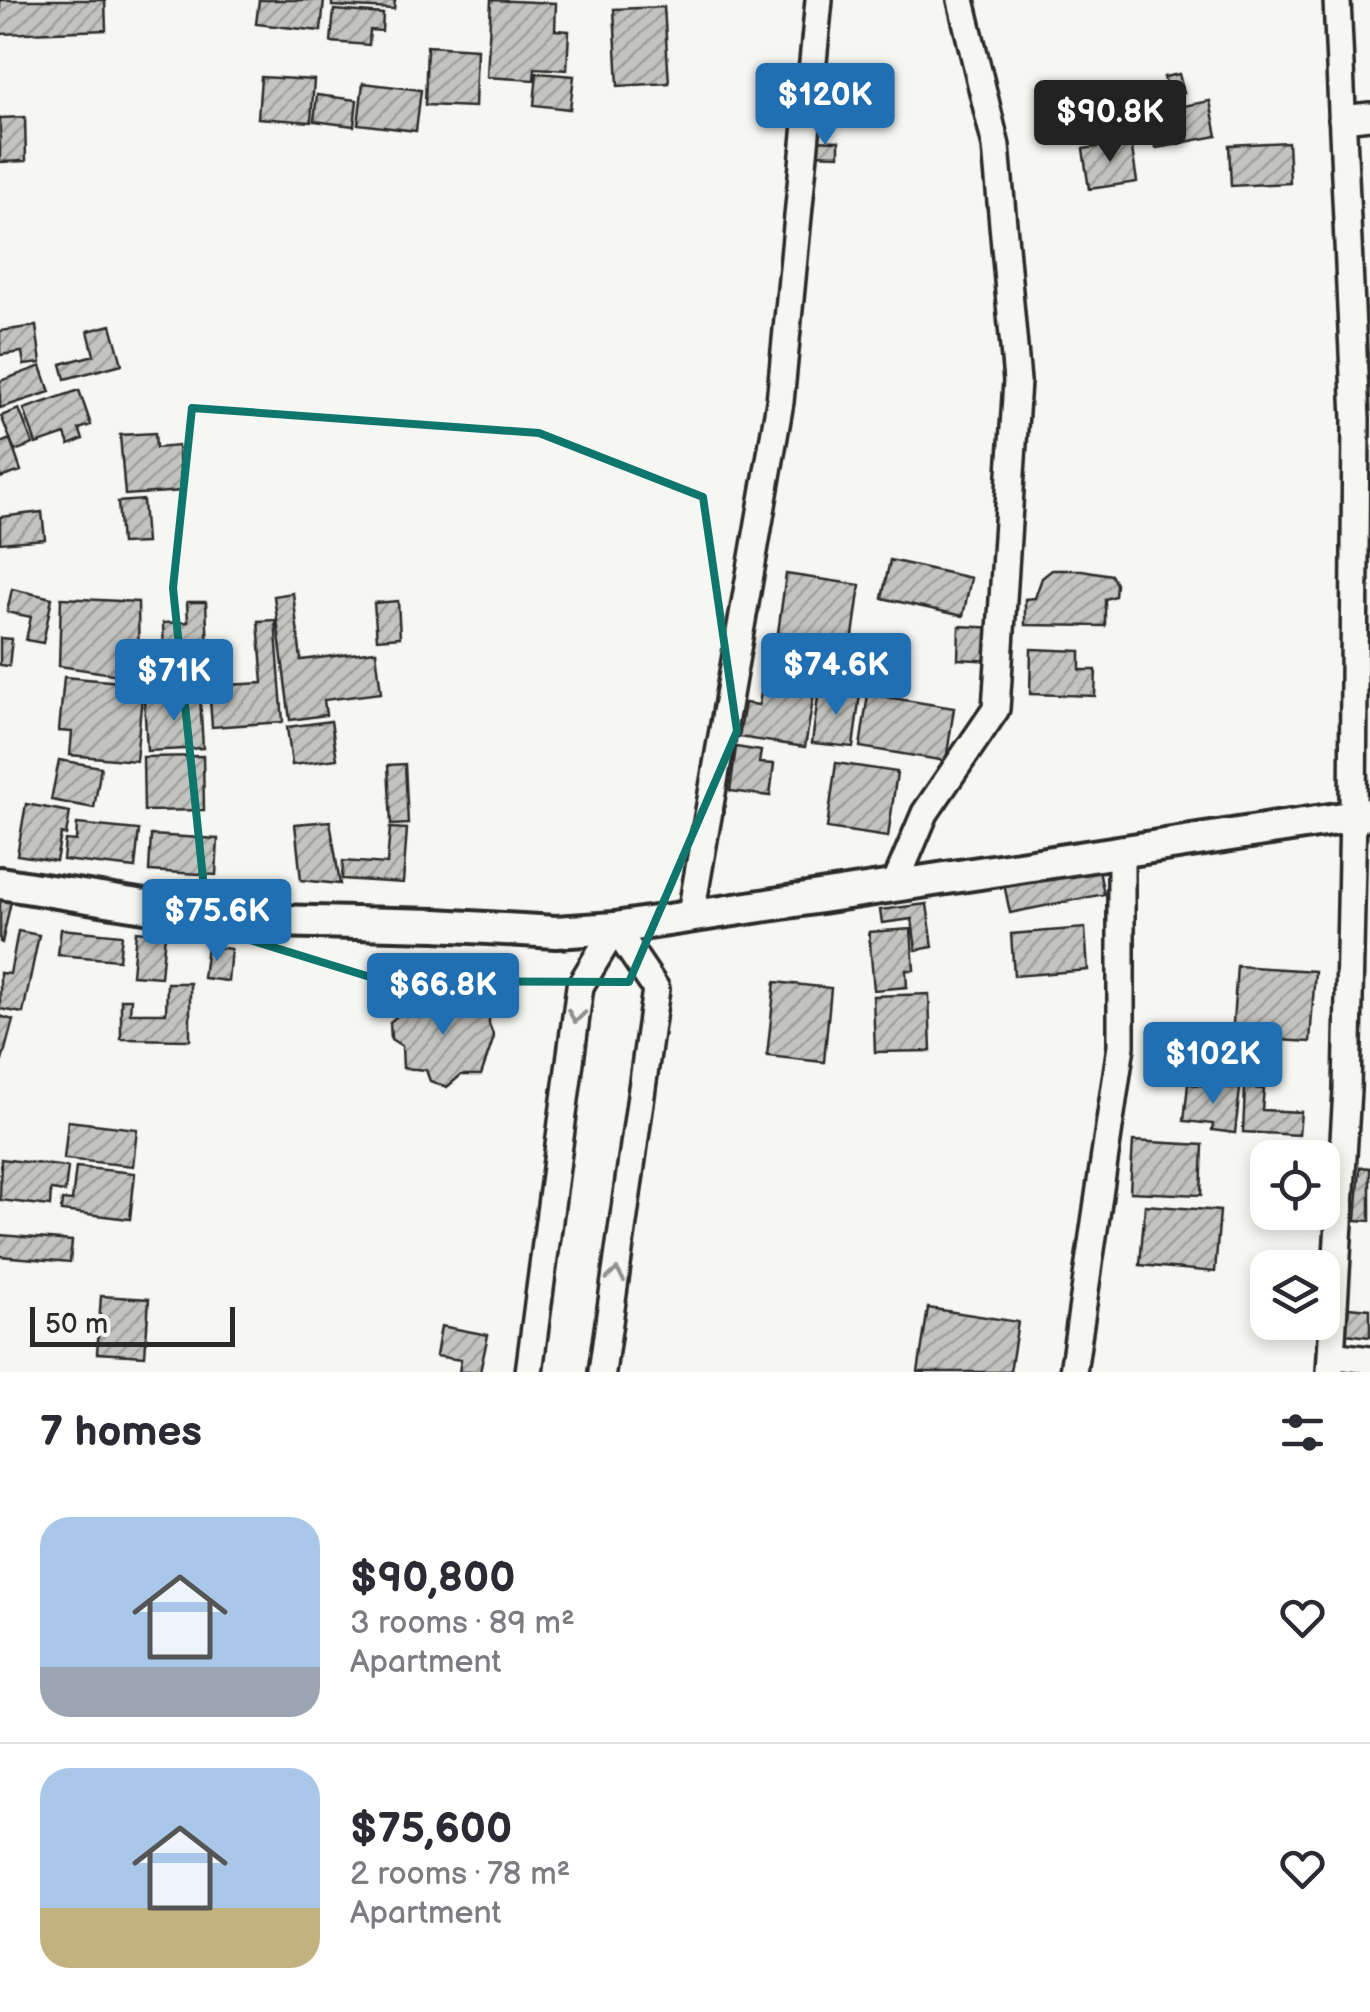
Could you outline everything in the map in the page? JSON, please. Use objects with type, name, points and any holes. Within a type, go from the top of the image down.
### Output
[{"type":"street","points":[[691,914],[780,402],[818,0]]},
{"type":"street","points":[[895,884],[924,813],[996,709],[1017,381],[996,146],[961,0]]},
{"type":"street","points":[[1337,0],[1363,420],[1362,814],[1358,1091],[1331,1364],[1370,1360]]},
{"type":"street","points":[[1342,119],[1370,116]]},
{"type":"street","points":[[0,883],[233,920],[556,932],[615,928],[1362,814]]},
{"type":"street","points":[[1073,1372],[1122,1046],[1122,850]]},
{"type":"street","points":[[529,1372],[580,986],[615,928]]},
{"type":"street","points":[[602,1372],[656,989],[615,928]]},
{"type":"highlighted area","points":[[192,408],[539,433],[703,497],[737,731],[629,982],[383,981],[208,927],[173,588]]},
{"type":"building","points":[[0,0],[105,0],[106,30],[0,34]]},
{"type":"building","points":[[259,0],[324,0],[321,31],[256,24]]},
{"type":"building","points":[[332,0],[395,0],[394,9],[332,6]]},
{"type":"building","points":[[491,0],[556,3],[555,30],[569,31],[567,70],[535,68],[534,80],[487,77]]},
{"type":"building","points":[[664,7],[669,83],[618,86],[614,9]]},
{"type":"building","points":[[334,10],[383,14],[382,31],[370,30],[369,45],[331,42]]},
{"type":"building","points":[[427,46],[477,49],[475,107],[425,105]]},
{"type":"building","points":[[537,73],[574,76],[570,109],[534,105]]},
{"type":"building","points":[[1179,74],[1184,93],[1169,96],[1164,77]]},
{"type":"building","points":[[261,77],[314,80],[311,122],[258,118]]},
{"type":"building","points":[[363,83],[421,90],[416,131],[358,124]]},
{"type":"building","points":[[317,95],[357,100],[354,126],[314,121]]},
{"type":"building","points":[[1210,101],[1217,136],[1185,142],[1178,107]]},
{"type":"building","points":[[25,117],[26,161],[0,162],[0,118]]},
{"type":"building","points":[[1176,117],[1180,144],[1156,148],[1151,122]]},
{"type":"building","points":[[811,140],[839,141],[839,155],[811,154]]},
{"type":"building","points":[[1131,142],[1137,182],[1089,189],[1083,149]]},
{"type":"building","points":[[1288,142],[1290,183],[1231,186],[1229,145]]},
{"type":"building","points":[[111,325],[122,364],[65,379],[61,364],[94,355],[88,331]]},
{"type":"building","points":[[36,326],[41,363],[24,365],[22,352],[0,355],[0,331]]},
{"type":"building","points":[[41,366],[50,392],[0,408],[0,381]]},
{"type":"building","points":[[79,390],[91,425],[79,429],[83,439],[69,445],[65,434],[36,444],[24,409]]},
{"type":"building","points":[[19,409],[33,444],[15,451],[1,416]]},
{"type":"building","points":[[155,433],[156,448],[178,446],[182,491],[125,495],[120,435]]},
{"type":"building","points":[[10,439],[21,471],[0,478],[0,443]]},
{"type":"building","points":[[143,500],[146,543],[121,544],[118,502]]},
{"type":"building","points":[[42,512],[45,539],[0,543],[0,517]]},
{"type":"building","points":[[890,560],[971,578],[963,616],[882,598]]},
{"type":"building","points":[[1052,570],[1111,575],[1116,584],[1115,596],[1105,599],[1105,626],[1025,625],[1025,599],[1035,598],[1042,578]]},
{"type":"building","points":[[786,574],[860,585],[852,643],[778,633]]},
{"type":"building","points":[[12,589],[52,598],[43,643],[26,640],[31,617],[7,612]]},
{"type":"building","points":[[293,593],[301,660],[376,651],[381,693],[324,700],[326,715],[290,720],[274,596]]},
{"type":"building","points":[[61,598],[138,602],[139,678],[59,666]]},
{"type":"building","points":[[398,601],[400,637],[377,639],[374,603]]},
{"type":"building","points":[[187,602],[206,602],[208,652],[164,654],[163,623],[188,622]]},
{"type":"building","points":[[275,620],[283,722],[212,727],[209,686],[263,683],[258,621]]},
{"type":"building","points":[[959,626],[997,628],[995,661],[958,659]]},
{"type":"building","points":[[0,638],[12,639],[9,666],[0,665]]},
{"type":"building","points":[[1031,649],[1080,651],[1080,670],[1096,670],[1095,696],[1030,694]]},
{"type":"building","points":[[204,655],[206,692],[163,694],[161,657]]},
{"type":"building","points":[[64,677],[143,684],[136,761],[70,755],[72,732],[59,731]]},
{"type":"building","points":[[762,686],[814,694],[805,747],[739,737],[745,703],[759,705]]},
{"type":"building","points":[[819,689],[860,694],[853,747],[812,743]]},
{"type":"building","points":[[868,694],[954,708],[946,761],[860,747]]},
{"type":"building","points":[[200,696],[203,748],[147,751],[144,699]]},
{"type":"building","points":[[331,721],[337,759],[292,765],[287,727]]},
{"type":"building","points":[[736,747],[761,751],[759,763],[774,764],[770,796],[730,791]]},
{"type":"building","points":[[203,756],[204,810],[144,811],[143,757]]},
{"type":"building","points":[[59,760],[101,767],[94,808],[51,800]]},
{"type":"building","points":[[836,763],[897,772],[888,837],[827,828]]},
{"type":"building","points":[[405,764],[408,824],[391,825],[388,765]]},
{"type":"building","points":[[26,804],[70,812],[56,861],[17,855]]},
{"type":"building","points":[[330,821],[340,884],[301,880],[295,824]]},
{"type":"building","points":[[77,824],[139,830],[135,868],[63,860],[65,840],[76,841]]},
{"type":"building","points":[[390,828],[407,829],[403,883],[342,879],[343,861],[387,864]]},
{"type":"building","points":[[151,835],[218,839],[216,875],[149,871]]},
{"type":"building","points":[[1098,866],[1104,894],[1010,913],[1004,884]]},
{"type":"building","points":[[0,899],[11,901],[2,943],[0,942]]},
{"type":"building","points":[[927,904],[933,947],[916,950],[912,919],[882,923],[880,910]]},
{"type":"building","points":[[1085,928],[1088,970],[1014,976],[1011,934]]},
{"type":"building","points":[[61,929],[122,935],[119,960],[58,955]]},
{"type":"building","points":[[911,929],[914,970],[906,970],[907,987],[874,990],[869,932]]},
{"type":"building","points":[[18,931],[39,935],[23,1013],[0,1009],[0,973],[10,974]]},
{"type":"building","points":[[136,931],[165,934],[161,977],[132,975]]},
{"type":"building","points":[[207,946],[231,949],[228,981],[203,978]]},
{"type":"building","points":[[1237,966],[1315,971],[1310,1042],[1232,1037]]},
{"type":"building","points":[[775,982],[831,988],[824,1062],[767,1056]]},
{"type":"building","points":[[167,983],[190,983],[190,1040],[121,1039],[121,999],[131,999],[130,1013],[166,1013]]},
{"type":"building","points":[[407,993],[463,1001],[463,1010],[489,1007],[494,1037],[481,1075],[461,1075],[447,1087],[430,1081],[426,1070],[403,1068],[402,1046],[391,1039],[390,1022],[409,1006]]},
{"type":"building","points":[[929,994],[931,1051],[875,1052],[873,996]]},
{"type":"building","points":[[0,1016],[13,1020],[2,1061],[0,1061]]},
{"type":"building","points":[[1188,1084],[1240,1089],[1235,1133],[1212,1130],[1213,1124],[1184,1121]]},
{"type":"building","points":[[1245,1088],[1264,1089],[1262,1110],[1301,1112],[1299,1135],[1243,1132]]},
{"type":"building","points":[[68,1121],[137,1129],[133,1166],[64,1159]]},
{"type":"building","points":[[1133,1141],[1203,1145],[1201,1195],[1130,1192]]},
{"type":"building","points":[[1,1159],[68,1167],[65,1192],[51,1190],[50,1206],[0,1200]]},
{"type":"building","points":[[76,1167],[135,1173],[130,1219],[61,1211],[62,1200],[72,1201]]},
{"type":"building","points":[[1360,1167],[1370,1168],[1370,1221],[1356,1220]]},
{"type":"building","points":[[1145,1205],[1220,1211],[1215,1272],[1140,1265]]},
{"type":"building","points":[[0,1235],[72,1241],[70,1262],[0,1256]]},
{"type":"building","points":[[101,1296],[149,1299],[145,1356],[97,1353]]},
{"type":"building","points":[[1349,1307],[1370,1309],[1370,1337],[1345,1334]]},
{"type":"building","points":[[928,1308],[1018,1322],[1010,1372],[918,1372]]},
{"type":"building","points":[[441,1326],[488,1335],[480,1372],[459,1372],[461,1360],[436,1356]]}]
